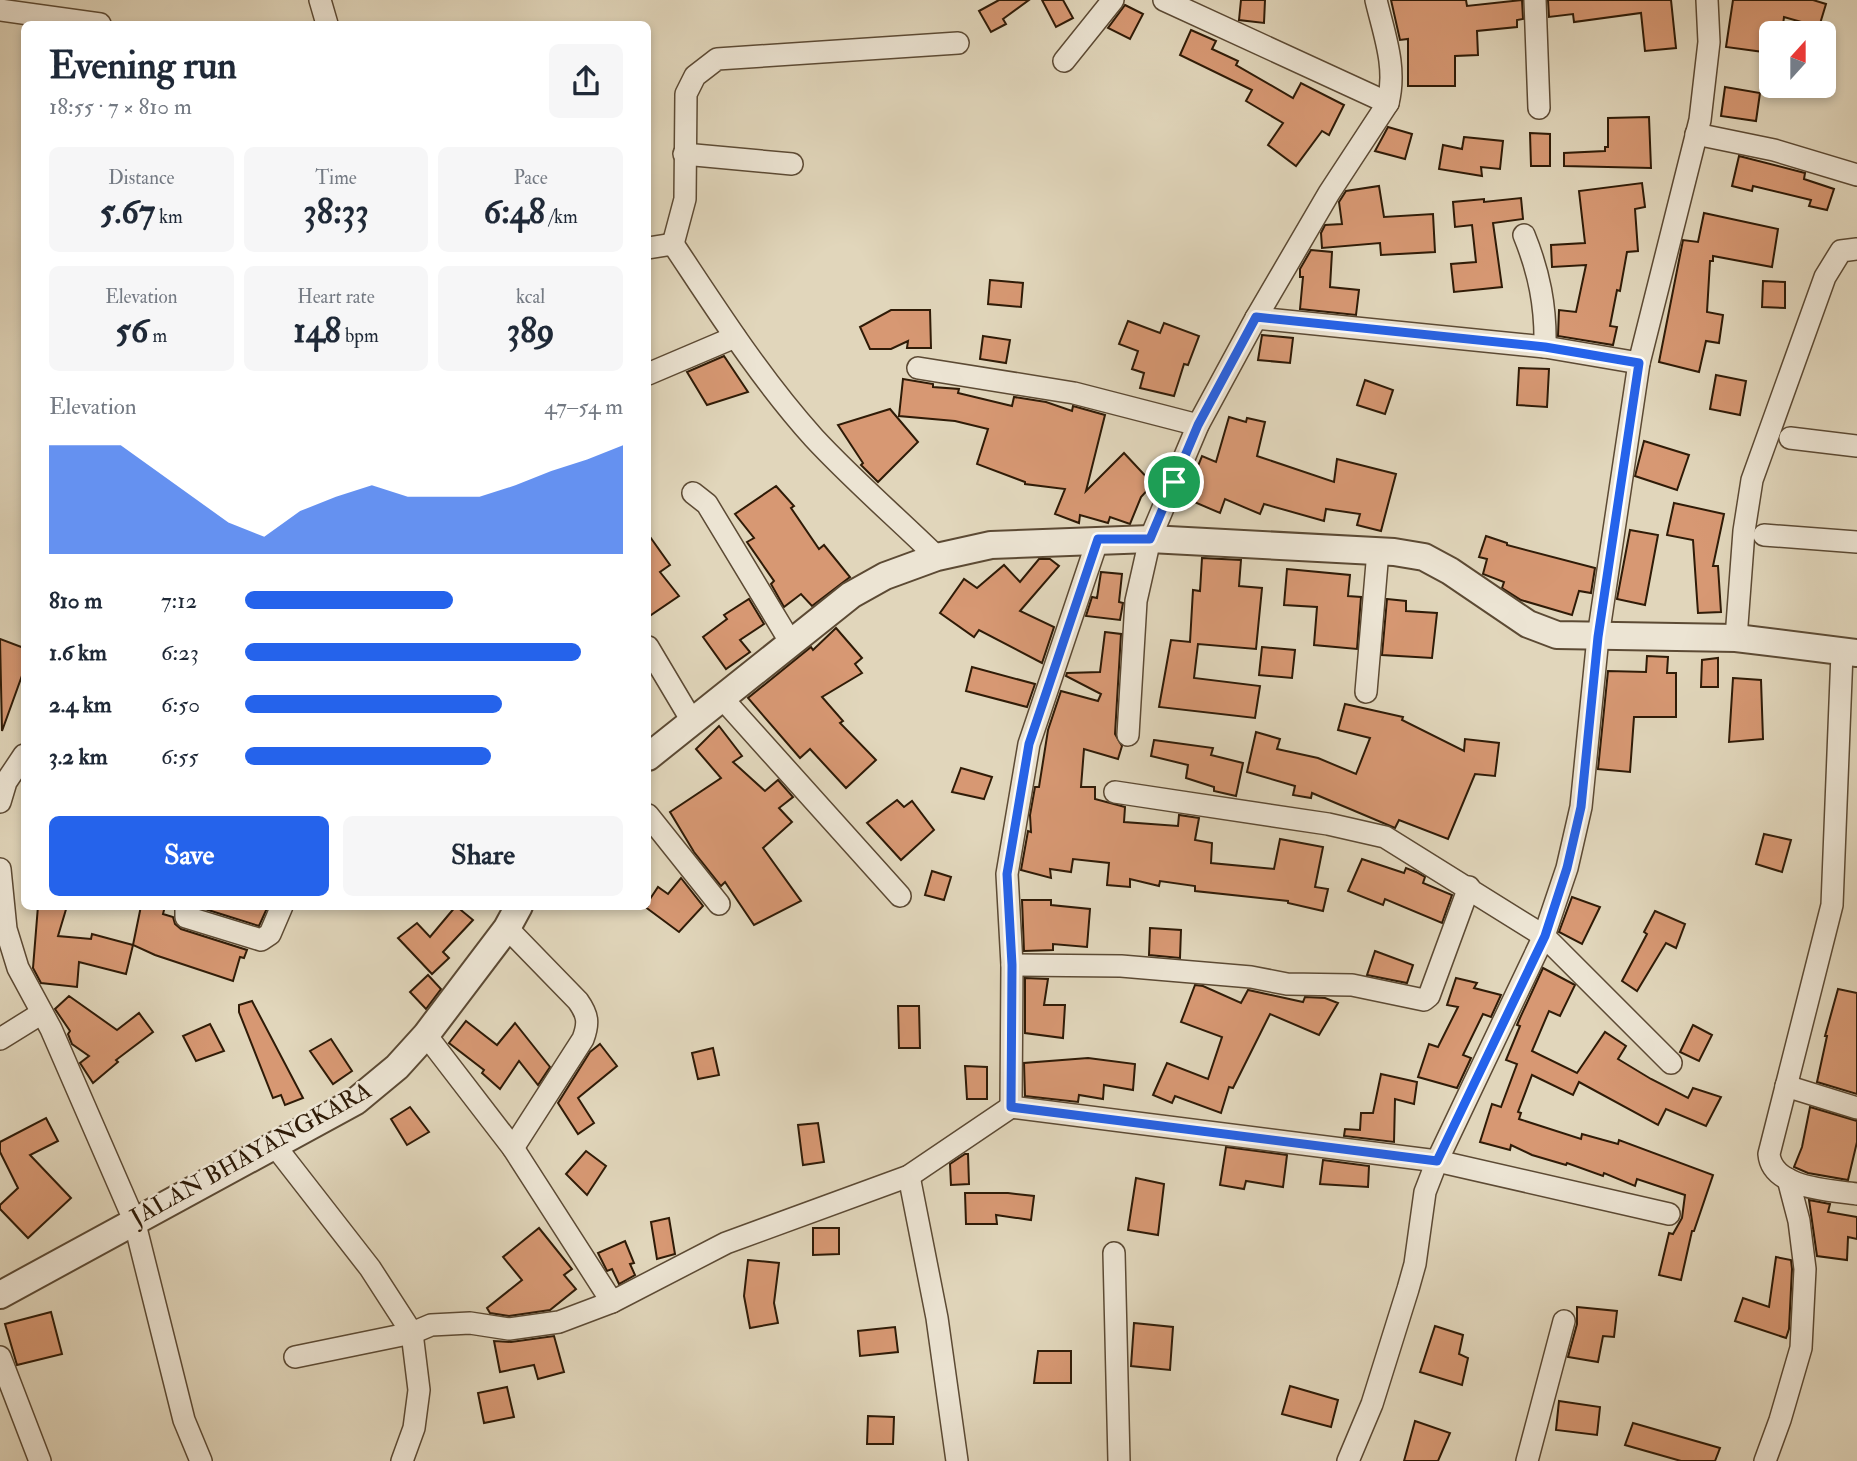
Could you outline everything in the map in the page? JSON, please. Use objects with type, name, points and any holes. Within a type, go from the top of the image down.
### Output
[{"type":"street","points":[[320,0],[326,21]]},
{"type":"street","points":[[1064,61],[1113,0]]},
{"type":"street","points":[[1164,0],[1388,103]]},
{"type":"street","points":[[1128,735],[1136,601],[1150,539],[1198,425],[1256,317],[1329,192],[1388,103],[1392,64],[1376,0]]},
{"type":"street","points":[[1535,0],[1538,108]]},
{"type":"street","points":[[1348,1461],[1372,1404],[1408,1289],[1415,1264],[1425,1192],[1437,1161],[1545,936],[1567,868],[1581,807],[1598,637],[1639,363],[1696,134],[1709,42],[1707,0]]},
{"type":"street","points":[[0,10],[79,21]]},
{"type":"street","points":[[937,556],[815,438],[735,337],[673,244],[685,199],[686,94],[695,76],[717,59],[958,43]]},
{"type":"street","points":[[1696,134],[1774,150],[1857,176]]},
{"type":"street","points":[[684,154],[792,164]]},
{"type":"street","points":[[1524,235],[1543,296],[1545,347]]},
{"type":"street","points":[[651,247],[673,244]]},
{"type":"street","points":[[1736,638],[1744,531],[1752,480],[1787,378],[1832,262],[1841,251],[1857,249]]},
{"type":"street","points":[[1256,317],[1545,347],[1639,363]]},
{"type":"street","points":[[651,373],[735,337]]},
{"type":"street","points":[[918,368],[1074,393],[1198,425]]},
{"type":"street","points":[[1790,438],[1857,446]]},
{"type":"street","points":[[693,493],[707,504],[791,643]]},
{"type":"street","points":[[1764,534],[1857,541]]},
{"type":"street","points":[[1011,1107],[1012,965],[1007,874],[1029,744],[1098,539]]},
{"type":"street","points":[[651,755],[851,595],[885,576],[937,556],[991,545],[1150,539],[1378,551],[1424,556],[1528,624],[1557,635],[1736,638],[1849,653],[1832,905],[1769,1154],[1774,1171],[1788,1179],[1857,1194]]},
{"type":"street","points":[[1366,692],[1378,551]]},
{"type":"street","points":[[651,652],[692,722]]},
{"type":"street","points":[[722,698],[900,896]]},
{"type":"street","points":[[0,802],[6,782],[21,760]]},
{"type":"street","points":[[1115,792],[1328,824],[1385,837],[1545,936],[1671,1063]]},
{"type":"street","points":[[651,819],[719,904]]},
{"type":"street","points":[[0,869],[3,930],[18,968],[43,1013],[134,1220],[184,1420],[201,1461]]},
{"type":"street","points":[[1012,965],[1121,966],[1251,977],[1287,984],[1352,985],[1424,1000],[1429,996],[1469,887]]},
{"type":"street","points":[[186,910],[186,917],[261,940],[270,934],[280,910]]},
{"type":"street","points":[[513,917],[578,1001],[586,1013],[588,1026],[583,1039],[513,1148]]},
{"type":"street","name":"JALAN BHAYANGKARA","points":[[0,1295],[356,1101],[397,1067],[426,1035],[513,917]]},
{"type":"street","points":[[0,1039],[43,1013]]},
{"type":"street","points":[[426,1035],[513,1148],[612,1302]]},
{"type":"street","points":[[1786,1086],[1857,1108]]},
{"type":"street","points":[[295,1357],[412,1333],[431,1325],[454,1322],[497,1329],[520,1329],[559,1322],[612,1302],[726,1243],[909,1176],[1011,1107],[1437,1161],[1670,1214]]},
{"type":"street","points":[[275,1146],[354,1247],[412,1333],[419,1390],[414,1428],[402,1461]]},
{"type":"street","points":[[909,1176],[937,1318],[957,1461]]},
{"type":"street","points":[[1765,1461],[1801,1348],[1805,1269],[1799,1221],[1788,1179]]},
{"type":"street","points":[[1114,1253],[1118,1461]]},
{"type":"street","points":[[1527,1461],[1564,1321]]},
{"type":"street","points":[[0,1357],[40,1461]]},
{"type":"building","points":[[999,0],[1029,0],[1003,19],[1006,24],[991,32],[979,11]]},
{"type":"building","points":[[1042,0],[1063,0],[1073,18],[1056,27]]},
{"type":"building","points":[[1241,0],[1265,0],[1264,23],[1239,20]]},
{"type":"building","points":[[1391,0],[1466,0],[1467,6],[1522,0],[1523,19],[1517,20],[1517,27],[1477,31],[1478,55],[1455,56],[1455,86],[1408,86],[1408,39],[1400,40]]},
{"type":"building","points":[[1548,0],[1671,0],[1676,48],[1645,51],[1641,13],[1574,22],[1573,14],[1549,17]]},
{"type":"building","points":[[1733,0],[1813,0],[1826,4],[1821,21],[1798,21],[1784,17],[1784,21],[1759,21],[1759,51],[1726,47]]},
{"type":"building","points":[[1125,5],[1143,14],[1130,39],[1108,28]]},
{"type":"building","points":[[1191,30],[1216,41],[1212,49],[1238,61],[1236,65],[1293,98],[1301,83],[1344,105],[1329,135],[1322,131],[1296,166],[1268,145],[1283,123],[1246,101],[1252,90],[1180,55]]},
{"type":"building","points":[[1725,87],[1759,93],[1756,121],[1721,116]]},
{"type":"building","points":[[1649,117],[1651,168],[1564,166],[1564,153],[1605,151],[1605,147],[1608,147],[1608,118]]},
{"type":"building","points":[[1388,127],[1412,134],[1405,159],[1375,151]]},
{"type":"building","points":[[1530,133],[1550,134],[1550,166],[1531,166]]},
{"type":"building","points":[[1464,137],[1503,141],[1500,169],[1481,167],[1482,176],[1439,169],[1443,145],[1462,149]]},
{"type":"building","points":[[1739,156],[1805,173],[1804,179],[1834,189],[1827,210],[1809,206],[1811,200],[1753,186],[1752,191],[1732,186]]},
{"type":"building","points":[[1642,183],[1645,207],[1635,209],[1638,251],[1627,252],[1610,326],[1617,327],[1613,345],[1558,336],[1559,310],[1576,312],[1586,265],[1552,267],[1551,245],[1585,243],[1579,191]]},
{"type":"building","points":[[1379,186],[1384,217],[1433,214],[1435,252],[1381,255],[1380,243],[1322,248],[1321,233],[1325,225],[1342,224],[1339,202],[1346,191]]},
{"type":"building","points":[[1521,198],[1523,219],[1493,223],[1502,287],[1454,292],[1451,264],[1476,262],[1472,225],[1455,227],[1453,202]]},
{"type":"building","points":[[1704,213],[1778,229],[1772,267],[1713,256],[1713,261],[1710,261],[1707,312],[1723,315],[1719,343],[1706,341],[1699,372],[1659,362],[1683,240],[1698,242]]},
{"type":"building","points":[[1311,250],[1332,252],[1330,287],[1359,290],[1356,315],[1300,309],[1303,277],[1300,277],[1300,269]]},
{"type":"building","points":[[990,280],[1023,283],[1021,307],[988,304]]},
{"type":"building","points":[[1763,281],[1785,282],[1785,308],[1762,307]]},
{"type":"building","points":[[891,310],[930,310],[931,348],[907,348],[908,341],[891,349],[870,349],[860,327]]},
{"type":"building","points":[[1128,321],[1160,333],[1164,323],[1199,336],[1188,365],[1184,364],[1174,396],[1140,388],[1144,373],[1132,369],[1138,351],[1119,344]]},
{"type":"building","points":[[1262,335],[1293,338],[1290,363],[1258,360]]},
{"type":"building","points":[[983,336],[1010,340],[1006,363],[980,359]]},
{"type":"building","points":[[724,356],[748,392],[707,405],[687,372]]},
{"type":"building","points":[[1519,368],[1549,369],[1547,407],[1517,405]]},
{"type":"building","points":[[1716,375],[1746,381],[1740,415],[1710,409]]},
{"type":"building","points":[[903,379],[933,384],[933,387],[959,389],[958,393],[1012,406],[1014,397],[1046,402],[1072,411],[1073,406],[1105,415],[1086,491],[1124,453],[1153,484],[1141,497],[1130,524],[1110,517],[1108,523],[1080,515],[1079,523],[1055,514],[1065,489],[1025,484],[977,464],[988,429],[955,421],[899,416]]},
{"type":"building","points":[[1365,380],[1393,390],[1385,414],[1357,405]]},
{"type":"building","points":[[890,409],[918,442],[878,482],[861,465],[863,463],[838,425]]},
{"type":"building","points":[[1229,417],[1246,422],[1247,418],[1265,422],[1257,456],[1334,482],[1337,459],[1396,474],[1381,531],[1357,525],[1360,514],[1326,509],[1324,521],[1264,504],[1260,514],[1225,499],[1220,513],[1185,498],[1202,456],[1216,462]]},
{"type":"building","points":[[1644,441],[1689,455],[1677,490],[1635,476]]},
{"type":"building","points":[[776,486],[794,506],[791,508],[819,549],[824,545],[850,577],[812,606],[801,594],[784,607],[771,584],[774,581],[747,542],[754,538],[735,514]]},
{"type":"building","points":[[1674,503],[1724,514],[1713,566],[1718,566],[1721,612],[1698,613],[1693,540],[1667,535]]},
{"type":"building","points":[[1630,530],[1658,535],[1645,605],[1617,599]]},
{"type":"building","points":[[1486,536],[1507,545],[1595,568],[1591,593],[1579,591],[1572,615],[1521,600],[1502,588],[1504,582],[1483,574],[1487,559],[1479,557]]},
{"type":"building","points":[[651,538],[670,565],[660,572],[679,596],[651,615]]},
{"type":"building","points":[[1202,558],[1241,560],[1239,586],[1262,588],[1256,649],[1198,644],[1194,678],[1260,686],[1255,718],[1159,707],[1171,640],[1190,642],[1193,590],[1200,591]]},
{"type":"building","points":[[1039,559],[1050,559],[1059,566],[1020,611],[1054,627],[1042,663],[979,630],[974,637],[940,613],[964,579],[977,588],[1004,565],[1020,582]]},
{"type":"building","points":[[1287,569],[1350,575],[1348,596],[1361,597],[1357,649],[1314,645],[1317,607],[1284,605]]},
{"type":"building","points":[[1101,572],[1122,574],[1119,602],[1123,603],[1120,620],[1086,616],[1092,597],[1097,598]]},
{"type":"building","points":[[749,599],[764,624],[740,640],[750,652],[726,669],[703,637],[727,619],[724,615]]},
{"type":"building","points":[[1387,599],[1406,601],[1406,611],[1437,613],[1432,658],[1382,655]]},
{"type":"building","points":[[836,628],[862,658],[855,664],[862,673],[822,697],[843,721],[840,723],[876,760],[846,788],[810,749],[800,758],[748,698],[811,647],[813,650]]},
{"type":"building","points":[[1105,632],[1121,634],[1115,734],[1122,746],[1118,759],[1084,749],[1081,787],[1095,787],[1095,799],[1125,807],[1124,822],[1178,826],[1179,815],[1199,818],[1195,840],[1212,843],[1211,863],[1274,869],[1280,839],[1323,847],[1315,887],[1328,889],[1323,911],[1288,901],[1195,891],[1195,886],[1160,881],[1159,886],[1130,879],[1130,887],[1107,885],[1109,863],[1073,859],[1071,872],[1050,869],[1051,878],[1021,870],[1028,831],[1031,832],[1030,815],[1035,787],[1039,787],[1048,730],[1061,691],[1098,701],[1101,694],[1066,676],[1067,673],[1100,672]]},
{"type":"building","points":[[0,639],[21,647],[21,678],[2,731]]},
{"type":"building","points":[[1262,647],[1295,650],[1292,678],[1259,675]]},
{"type":"building","points":[[1647,656],[1668,657],[1667,673],[1676,673],[1676,717],[1634,717],[1630,772],[1598,769],[1608,671],[1646,672]]},
{"type":"building","points":[[1718,658],[1718,687],[1701,687],[1702,660]]},
{"type":"building","points":[[972,667],[1035,684],[1027,707],[966,691]]},
{"type":"building","points":[[1733,678],[1761,680],[1763,739],[1729,742]]},
{"type":"building","points":[[1345,704],[1403,717],[1402,720],[1464,751],[1465,739],[1499,743],[1495,776],[1475,774],[1448,839],[1399,820],[1395,828],[1312,793],[1311,798],[1293,795],[1295,786],[1247,772],[1256,732],[1280,739],[1277,749],[1318,758],[1356,774],[1370,738],[1338,730]]},
{"type":"building","points":[[719,726],[742,756],[733,762],[765,791],[778,780],[793,797],[779,808],[792,822],[763,848],[801,901],[754,925],[725,882],[721,886],[694,852],[670,812],[721,778],[696,749]]},
{"type":"building","points":[[1154,740],[1213,748],[1211,755],[1243,763],[1236,796],[1214,791],[1214,787],[1186,778],[1188,765],[1151,756]]},
{"type":"building","points":[[961,768],[992,777],[984,799],[952,792]]},
{"type":"building","points":[[897,800],[904,807],[912,801],[934,830],[901,860],[867,823]]},
{"type":"building","points":[[1764,834],[1791,840],[1782,872],[1756,864]]},
{"type":"building","points":[[1362,859],[1404,873],[1406,868],[1416,872],[1425,877],[1423,883],[1452,895],[1442,923],[1385,899],[1383,905],[1348,891]]},
{"type":"building","points":[[932,871],[951,877],[944,900],[925,895]]},
{"type":"building","points":[[681,878],[703,906],[679,932],[649,910],[651,898],[658,887],[668,894]]},
{"type":"building","points":[[1572,897],[1600,907],[1582,944],[1559,932]]},
{"type":"building","points":[[1022,900],[1051,900],[1051,905],[1090,909],[1087,947],[1053,944],[1053,950],[1024,951]]},
{"type":"building","points":[[38,910],[66,910],[58,936],[91,939],[92,934],[133,945],[126,974],[79,962],[77,987],[41,983],[33,968]]},
{"type":"building","points":[[140,910],[164,910],[163,914],[173,917],[175,924],[181,929],[247,950],[244,958],[240,957],[233,981],[133,945]]},
{"type":"building","points":[[208,910],[266,910],[259,926]]},
{"type":"building","points":[[453,910],[461,910],[473,920],[443,952],[449,958],[432,974],[398,938],[417,923],[430,937]]},
{"type":"building","points":[[1655,911],[1685,924],[1676,948],[1666,943],[1637,991],[1622,981],[1647,934],[1644,932]]},
{"type":"building","points":[[1150,928],[1181,930],[1180,958],[1149,955]]},
{"type":"building","points":[[1375,951],[1413,965],[1407,983],[1367,975]]},
{"type":"building","points":[[1543,968],[1575,985],[1560,1016],[1549,1011],[1532,1051],[1577,1073],[1605,1032],[1626,1046],[1618,1059],[1651,1079],[1688,1098],[1693,1088],[1721,1097],[1706,1126],[1666,1109],[1658,1125],[1579,1082],[1573,1095],[1532,1075],[1518,1112],[1521,1113],[1519,1119],[1581,1139],[1582,1134],[1618,1144],[1619,1140],[1713,1175],[1692,1231],[1681,1280],[1659,1275],[1669,1233],[1673,1234],[1682,1218],[1685,1195],[1637,1179],[1635,1186],[1604,1173],[1603,1176],[1567,1163],[1566,1165],[1532,1155],[1511,1145],[1510,1150],[1480,1142],[1492,1104],[1501,1107],[1517,1064],[1506,1060],[1520,1026],[1517,1025]]},
{"type":"building","points":[[428,975],[441,989],[426,1009],[410,992]]},
{"type":"building","points":[[1025,978],[1048,979],[1044,1005],[1065,1005],[1063,1038],[1025,1033]]},
{"type":"building","points":[[1456,978],[1477,983],[1474,988],[1501,995],[1491,1017],[1483,1014],[1463,1055],[1471,1058],[1457,1088],[1418,1077],[1429,1044],[1438,1047],[1458,1007],[1447,1005]]},
{"type":"building","points":[[1195,985],[1241,1003],[1248,990],[1303,1002],[1305,997],[1325,998],[1338,1003],[1319,1035],[1270,1014],[1233,1088],[1229,1087],[1221,1113],[1175,1096],[1172,1103],[1153,1095],[1167,1063],[1208,1079],[1222,1037],[1181,1022]]},
{"type":"building","points":[[1838,989],[1857,993],[1857,1094],[1817,1082],[1825,1036]]},
{"type":"building","points":[[69,996],[117,1030],[139,1013],[153,1032],[116,1060],[118,1062],[93,1083],[80,1063],[89,1056],[72,1044],[68,1034],[70,1031],[55,1009]]},
{"type":"building","points":[[252,1001],[303,1098],[285,1105],[281,1095],[273,1098],[239,1012],[239,1005]]},
{"type":"building","points":[[898,1006],[919,1006],[920,1048],[899,1048]]},
{"type":"building","points":[[466,1021],[497,1045],[515,1023],[550,1067],[538,1085],[519,1061],[500,1089],[482,1073],[484,1070],[449,1043]]},
{"type":"building","points":[[210,1024],[224,1051],[196,1061],[183,1036]]},
{"type":"building","points":[[1693,1025],[1712,1035],[1699,1061],[1680,1052]]},
{"type":"building","points":[[331,1039],[352,1071],[333,1084],[310,1051]]},
{"type":"building","points":[[600,1044],[617,1066],[578,1098],[594,1123],[578,1134],[558,1103],[590,1052]]},
{"type":"building","points":[[713,1048],[719,1075],[698,1079],[692,1053]]},
{"type":"building","points":[[1088,1058],[1135,1064],[1133,1090],[1104,1085],[1103,1099],[1079,1095],[1078,1102],[1025,1096],[1024,1063]]},
{"type":"building","points":[[965,1066],[987,1067],[987,1099],[967,1099]]},
{"type":"building","points":[[1381,1074],[1417,1082],[1414,1104],[1395,1099],[1394,1142],[1344,1136],[1345,1129],[1360,1130],[1361,1113],[1373,1113]]},
{"type":"building","points":[[410,1107],[429,1132],[407,1145],[391,1119]]},
{"type":"building","points":[[1810,1107],[1857,1121],[1857,1142],[1848,1180],[1808,1173],[1794,1167],[1802,1147]]},
{"type":"building","points":[[46,1118],[58,1141],[30,1155],[71,1198],[28,1238],[0,1209],[0,1205],[18,1188],[0,1152],[0,1142]]},
{"type":"building","points":[[818,1123],[824,1162],[803,1165],[798,1125]]},
{"type":"building","points":[[1226,1147],[1287,1155],[1283,1187],[1246,1181],[1244,1189],[1220,1185]]},
{"type":"building","points":[[586,1151],[606,1166],[587,1195],[566,1174]]},
{"type":"building","points":[[968,1154],[969,1184],[951,1185],[950,1164]]},
{"type":"building","points":[[1323,1160],[1369,1166],[1368,1187],[1320,1184]]},
{"type":"building","points":[[1136,1178],[1164,1184],[1158,1235],[1128,1230]]},
{"type":"building","points":[[965,1193],[1034,1196],[1031,1220],[996,1215],[997,1224],[966,1224]]},
{"type":"building","points":[[1809,1200],[1830,1204],[1828,1212],[1857,1217],[1857,1239],[1848,1237],[1847,1260],[1817,1256]]},
{"type":"building","points":[[669,1218],[675,1254],[657,1259],[651,1222]]},
{"type":"building","points":[[539,1228],[572,1269],[564,1275],[576,1289],[550,1310],[509,1316],[490,1313],[487,1308],[522,1280],[503,1257]]},
{"type":"building","points":[[813,1228],[839,1228],[839,1254],[813,1255]]},
{"type":"building","points":[[625,1241],[634,1263],[630,1264],[635,1275],[619,1284],[612,1269],[607,1271],[598,1253]]},
{"type":"building","points":[[1776,1257],[1791,1260],[1789,1329],[1786,1338],[1735,1321],[1743,1298],[1769,1307]]},
{"type":"building","points":[[748,1260],[779,1263],[774,1303],[778,1323],[750,1328],[744,1296]]},
{"type":"building","points":[[1577,1307],[1617,1311],[1614,1337],[1603,1336],[1598,1362],[1568,1357],[1577,1324]]},
{"type":"building","points":[[51,1312],[62,1354],[17,1365],[5,1324]]},
{"type":"building","points":[[1134,1323],[1173,1327],[1170,1370],[1131,1366]]},
{"type":"building","points":[[1435,1326],[1463,1335],[1459,1354],[1468,1358],[1462,1385],[1420,1372]]},
{"type":"building","points":[[895,1327],[898,1352],[860,1356],[858,1331]]},
{"type":"building","points":[[554,1336],[564,1372],[538,1379],[534,1365],[500,1372],[494,1341],[511,1342]]},
{"type":"building","points":[[1038,1351],[1071,1351],[1071,1383],[1034,1383]]},
{"type":"building","points":[[1290,1386],[1338,1400],[1331,1427],[1282,1414]]},
{"type":"building","points":[[507,1387],[514,1417],[484,1423],[478,1393]]},
{"type":"building","points":[[1559,1401],[1600,1407],[1597,1435],[1556,1430]]},
{"type":"building","points":[[868,1416],[894,1417],[893,1444],[867,1444]]},
{"type":"building","points":[[1415,1421],[1450,1433],[1438,1461],[1404,1461]]},
{"type":"building","points":[[1633,1423],[1720,1448],[1715,1461],[1681,1461],[1625,1445]]},
{"type":"route","points":[[1256,317],[1545,347],[1639,363],[1598,637],[1581,807],[1567,868],[1545,936],[1437,1161],[1011,1107],[1012,965],[1007,874],[1029,744],[1098,539],[1150,539],[1174,482],[1198,425],[1256,317]]}]
